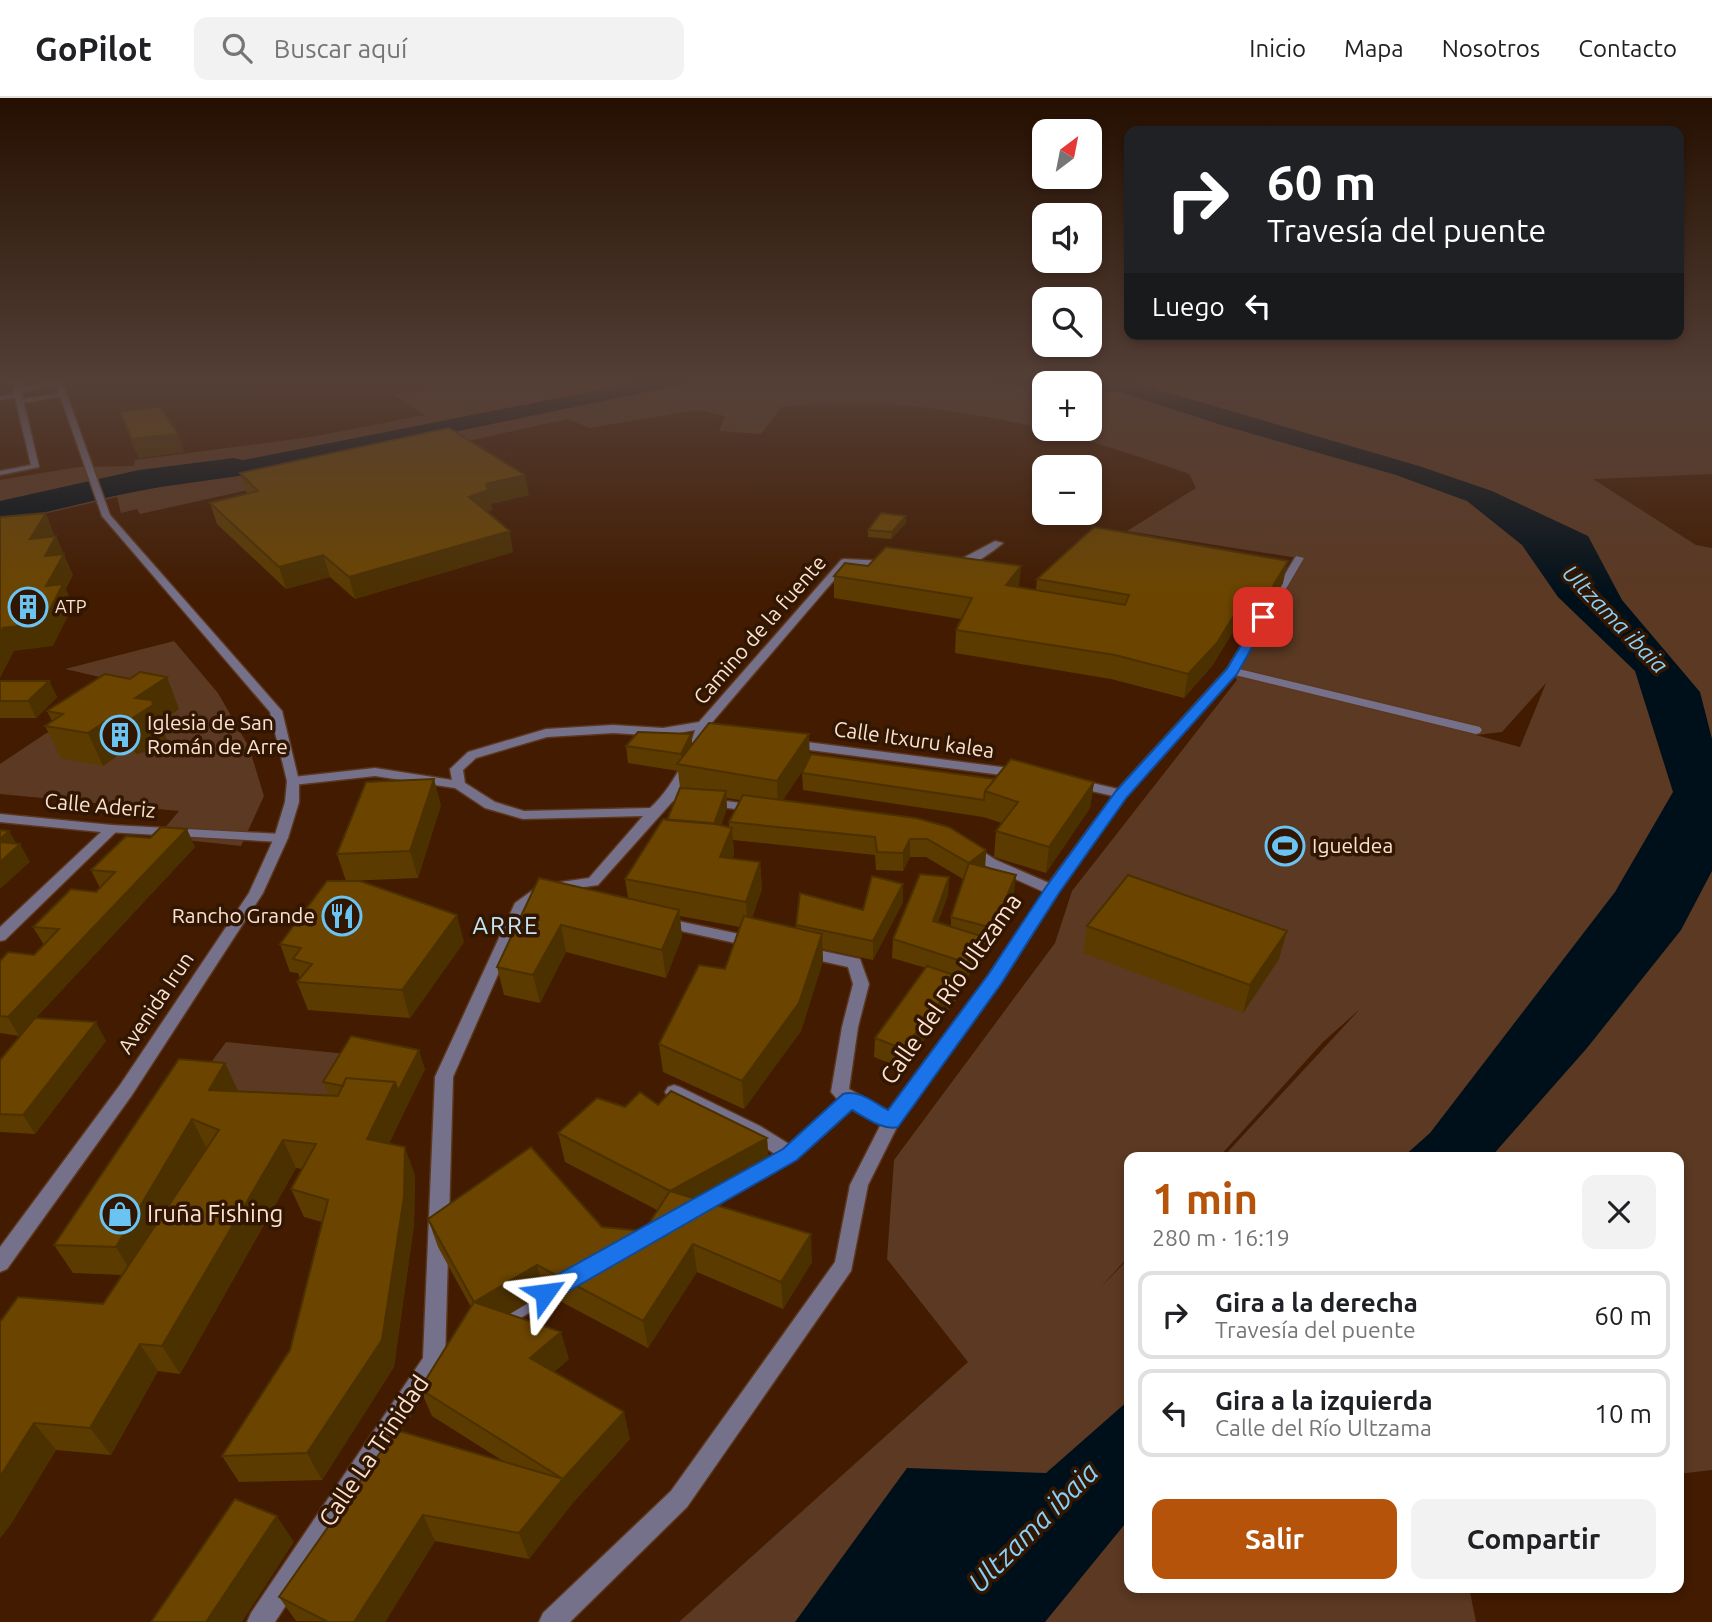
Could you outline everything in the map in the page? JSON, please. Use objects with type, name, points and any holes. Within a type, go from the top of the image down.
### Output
[{"type":"street","points":[[0,473],[35,467],[32,452]]},
{"type":"street","name":"Avenida Irun","points":[[0,1263],[126,1090],[257,893],[281,838],[292,802],[293,781],[276,711],[106,516],[84,452]]},
{"type":"street","points":[[946,565],[959,566],[998,543]]},
{"type":"street","name":"Calle del Río Ultzama","points":[[552,1622],[679,1499],[844,1265],[859,1185],[891,1121],[995,980],[1052,890],[1121,794],[1232,671],[1298,558]]},
{"type":"street","name":"Camino de la fuente","points":[[670,797],[706,731],[844,562],[895,564]]},
{"type":"street","points":[[1232,671],[1476,730]]},
{"type":"street","points":[[459,785],[456,769],[472,755],[546,733],[613,729],[706,731]]},
{"type":"street","name":"Calle Itxuru kalea","points":[[778,742],[1027,774]]},
{"type":"street","points":[[293,781],[375,772],[459,785],[490,805],[523,815],[654,812]]},
{"type":"street","points":[[1067,781],[1121,794]]},
{"type":"street","points":[[670,797],[774,811]]},
{"type":"street","name":"Calle La Trinidad","points":[[260,1622],[444,1355],[444,1077],[522,903],[545,888],[593,890],[654,812],[670,797]]},
{"type":"street","name":"Calle Aderiz","points":[[0,818],[112,829],[281,838]]},
{"type":"street","points":[[0,936],[112,829]]},
{"type":"street","points":[[953,842],[991,863],[1052,890]]},
{"type":"street","points":[[652,920],[768,945]]},
{"type":"street","points":[[793,950],[855,963],[861,984],[850,1027],[839,1092],[891,1121]]},
{"type":"street","points":[[674,1092],[754,1131],[790,1154]]},
{"type":"street","points":[[721,1192],[790,1154],[850,1099]]},
{"type":"street","points":[[473,1336],[576,1274]]},
{"type":"shaded area","points":[[195,452],[419,452],[140,514],[137,509],[121,513],[117,497],[0,524],[0,480],[78,467],[134,466],[135,460]]},
{"type":"shaded area","points":[[1124,452],[1712,452],[1712,474],[1593,479],[1696,545],[1712,548],[1712,1470],[1684,1473],[1684,1152],[1228,1152],[1360,1009],[1323,1042],[1224,1152],[1124,1152],[1124,1262],[1100,1288],[1124,1263],[1124,1593],[1470,1593],[1476,1622],[679,1622],[968,1362],[887,1259],[894,1160],[1055,943],[1072,891],[1237,680],[1232,671],[1298,558],[1127,531],[1196,488],[1189,474]],"holes":[[[1546,683],[1520,747],[1476,735],[1502,732]]]},
{"type":"shaded area","points":[[174,641],[218,693],[249,747],[264,796],[241,846],[157,837],[179,811],[0,794],[0,764],[45,734],[102,706],[100,677],[65,669]],"holes":[[[178,709],[149,730],[166,738],[145,752],[62,758]]]},
{"type":"shaded area","points":[[226,1042],[358,1055],[331,1101],[193,1087]]},
{"type":"water","points":[[284,452],[357,452],[0,518],[0,508]]},
{"type":"water","points":[[1316,452],[1371,452],[1419,466],[1492,491],[1588,536],[1622,600],[1700,692],[1712,739],[1712,871],[1681,930],[1587,1048],[1495,1152],[1409,1152],[1430,1133],[1615,892],[1673,792],[1635,671],[1558,597],[1522,545],[1467,501],[1396,475]]},
{"type":"water","points":[[1124,1404],[1124,1525],[1045,1622],[795,1622],[907,1468],[1046,1473]]},
{"type":"building","points":[[337,452],[488,452],[525,475],[486,484],[488,490],[469,497],[510,531],[349,577],[323,555],[279,567],[210,503],[258,491],[240,473]]},
{"type":"building","name":"ATP","points":[[46,513],[30,539],[56,536],[45,556],[64,554],[46,586],[63,584],[43,623],[3,628],[0,634],[0,517]]},
{"type":"building","points":[[881,513],[906,516],[892,532],[868,530]]},
{"type":"building","points":[[1094,527],[1288,561],[1258,611],[1239,607],[1217,643],[1188,674],[1115,655],[956,630],[972,598],[834,576],[845,563],[868,566],[886,547],[1021,566],[1006,585],[1125,605],[1129,595],[1037,579]]},
{"type":"building","points":[[140,672],[167,677],[135,698],[152,700],[153,705],[131,719],[109,719],[88,733],[45,726],[63,714],[47,711],[105,674],[130,679]]},
{"type":"building","points":[[0,681],[49,681],[28,701],[0,701]]},
{"type":"building","points":[[709,723],[809,734],[777,781],[677,764]]},
{"type":"building","points":[[638,732],[691,734],[681,754],[626,746]]},
{"type":"building","points":[[811,754],[995,779],[985,791],[984,800],[802,773]]},
{"type":"building","points":[[1011,759],[1094,782],[1049,847],[996,831],[1018,802],[985,791]]},
{"type":"building","points":[[434,779],[410,851],[337,854],[366,782]]},
{"type":"building","points":[[680,788],[726,791],[714,824],[667,820]]},
{"type":"building","points":[[743,795],[916,818],[949,827],[986,850],[969,863],[927,839],[910,839],[903,853],[877,852],[875,837],[729,822]]},
{"type":"building","points":[[663,819],[711,823],[732,828],[720,857],[760,862],[746,902],[625,879]]},
{"type":"building","points":[[161,827],[187,829],[8,1017],[0,1016],[0,961],[8,952],[34,955],[59,929],[33,927],[71,889],[96,892],[115,872],[91,870],[126,836],[150,838]]},
{"type":"building","points":[[0,830],[9,831],[0,839]]},
{"type":"building","points":[[0,842],[20,844],[0,862]]},
{"type":"building","points":[[969,863],[1016,875],[993,928],[951,917]]},
{"type":"building","points":[[920,874],[949,877],[933,921],[981,936],[967,963],[893,939]]},
{"type":"building","points":[[1128,875],[1287,931],[1250,985],[1087,926]]},
{"type":"building","points":[[872,876],[903,884],[873,941],[796,925],[800,893],[863,910]]},
{"type":"building","points":[[539,878],[679,910],[662,950],[561,925],[533,975],[497,967]]},
{"type":"building","points":[[327,881],[360,881],[457,915],[402,990],[297,982],[312,964],[293,959],[301,948],[280,944]]},
{"type":"building","points":[[744,916],[822,934],[799,1003],[742,1081],[659,1044],[699,965],[725,969]]},
{"type":"building","points":[[927,966],[960,977],[903,1049],[875,1038]]},
{"type":"building","points":[[35,1018],[96,1022],[23,1115],[0,1114],[0,1060]]},
{"type":"building","points":[[351,1036],[419,1050],[398,1091],[395,1082],[346,1078],[343,1086],[323,1082]]},
{"type":"building","points":[[179,1059],[225,1063],[209,1090],[338,1096],[346,1078],[395,1082],[367,1139],[405,1147],[404,1197],[382,1340],[307,1453],[222,1456],[290,1350],[328,1200],[291,1189],[316,1144],[283,1140],[162,1346],[140,1344],[90,1428],[34,1423],[0,1477],[0,1322],[18,1297],[103,1304],[219,1130],[192,1119],[116,1247],[54,1245]]},
{"type":"building","points":[[671,1091],[767,1138],[670,1191],[558,1133],[597,1098],[625,1107],[640,1092],[658,1105]]},
{"type":"building","points":[[531,1147],[602,1227],[644,1231],[670,1191],[811,1234],[781,1282],[693,1244],[643,1321],[537,1265],[474,1302],[428,1219]]},
{"type":"building","points":[[474,1302],[561,1332],[530,1358],[624,1412],[563,1479],[420,1389]]},
{"type":"building","points":[[396,1430],[563,1479],[519,1533],[423,1515],[354,1622],[328,1622],[279,1597]]},
{"type":"building","points":[[235,1499],[277,1516],[206,1622],[151,1622]]},
{"type":"waterway","name":"Ultzama ibaia","points":[[0,512],[139,480],[234,468]]},
{"type":"place","name":"ATP","points":[[28,607]]},
{"type":"place","name":"Iglesia de San Román de Arre","points":[[120,735]]},
{"type":"place","name":"Igueldea","points":[[1285,846]]},
{"type":"place","name":"Rancho Grande","points":[[342,916]]},
{"type":"place","name":"Iruña Fishing","points":[[120,1214]]},
{"type":"district","name":"ARRE","points":[[506,926]]},
{"type":"route","points":[[545,1293],[790,1154],[850,1099],[891,1121],[995,980],[1052,890],[1121,794],[1232,671],[1263,617]]}]
